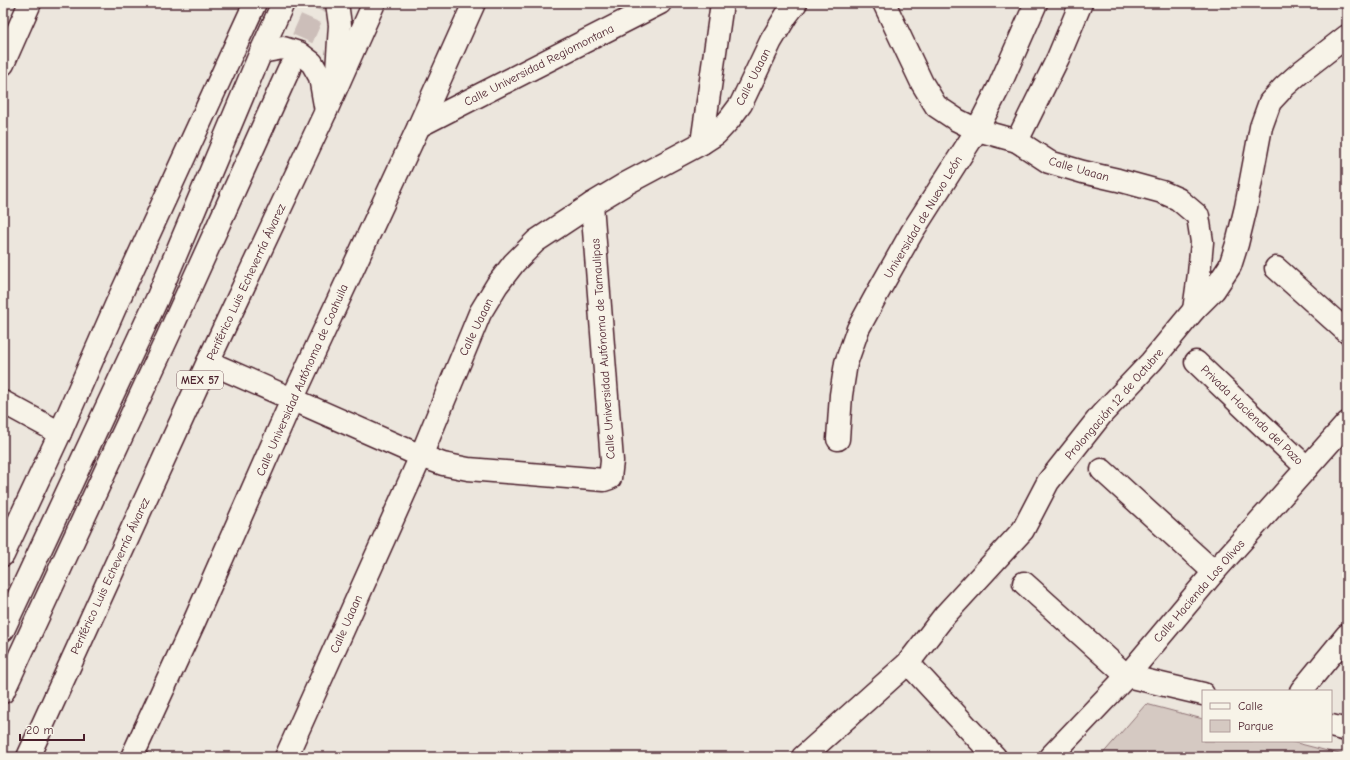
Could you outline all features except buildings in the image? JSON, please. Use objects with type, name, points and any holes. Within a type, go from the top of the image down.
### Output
[{"type":"main road","points":[[3,64],[30,3]]},
{"type":"main road","points":[[3,555],[255,3]]},
{"type":"main road","points":[[3,630],[157,299],[283,3]]},
{"type":"main road","points":[[336,88],[340,25],[337,3]]},
{"type":"main road","name":"Periférico Luis Echeverría Álvarez","points":[[28,757],[208,362],[326,111],[374,3]]},
{"type":"main road","name":"Calle Universidad Autónoma de Coahuila","points":[[132,757],[195,620],[292,400],[419,126],[474,3]]},
{"type":"main road","name":"Calle Universidad Regiomontana","points":[[419,126],[660,3]]},
{"type":"main road","points":[[702,144],[722,3]]},
{"type":"main road","name":"Calle Uaaan","points":[[286,757],[421,456],[480,313],[497,285],[514,263],[536,241],[627,183],[702,144],[716,134],[741,104],[771,41],[786,16],[796,3]]},
{"type":"main road","name":"Calle Uaaan","points":[[884,3],[922,83],[936,106],[977,130],[1017,141],[1050,162],[1162,192],[1178,199],[1198,216],[1202,242],[1194,310]]},
{"type":"main road","name":"Universidad de Nuevo León","points":[[838,439],[841,395],[846,363],[858,329],[912,232],[977,130],[999,87],[1036,3]]},
{"type":"main road","points":[[1017,141],[1058,58],[1081,3]]},
{"type":"main road","name":"Prolongación 12 de Octubre","points":[[803,757],[908,663],[945,615],[1023,530],[1048,482],[1101,415],[1151,362],[1194,310],[1214,290],[1230,266],[1237,244],[1261,128],[1270,102],[1302,71],[1347,36]]},
{"type":"main road","points":[[261,52],[283,48],[299,53],[312,63],[320,77],[326,111]]},
{"type":"main road","points":[[3,692],[172,327],[288,69]]},
{"type":"main road","name":"Calle Universidad Autónoma de Tamaulipas","points":[[208,362],[421,456],[444,464],[488,471],[594,480],[604,480],[610,478],[612,461],[592,204]]},
{"type":"main road","points":[[1276,268],[1347,332]]},
{"type":"main road","name":"Privada Hacienda del Pozo","points":[[1196,362],[1307,468]]},
{"type":"main road","points":[[3,402],[60,433]]},
{"type":"main road","name":"Calle Hacienda Los Olivos","points":[[1050,757],[1127,676],[1214,572],[1347,423]]},
{"type":"main road","points":[[1102,470],[1214,572]]},
{"type":"main road","points":[[1024,583],[1127,676],[1202,694]]},
{"type":"main road","points":[[1302,690],[1347,635]]},
{"type":"main road","points":[[908,663],[995,757]]},
{"type":"main road","points":[[1332,726],[1347,730]]},
{"type":"green space","points":[[1146,704],[1202,719],[1202,742],[1293,742],[1347,756],[1347,757],[1100,757]]},
{"type":"tunnel","points":[[289,69],[318,3]]}]
